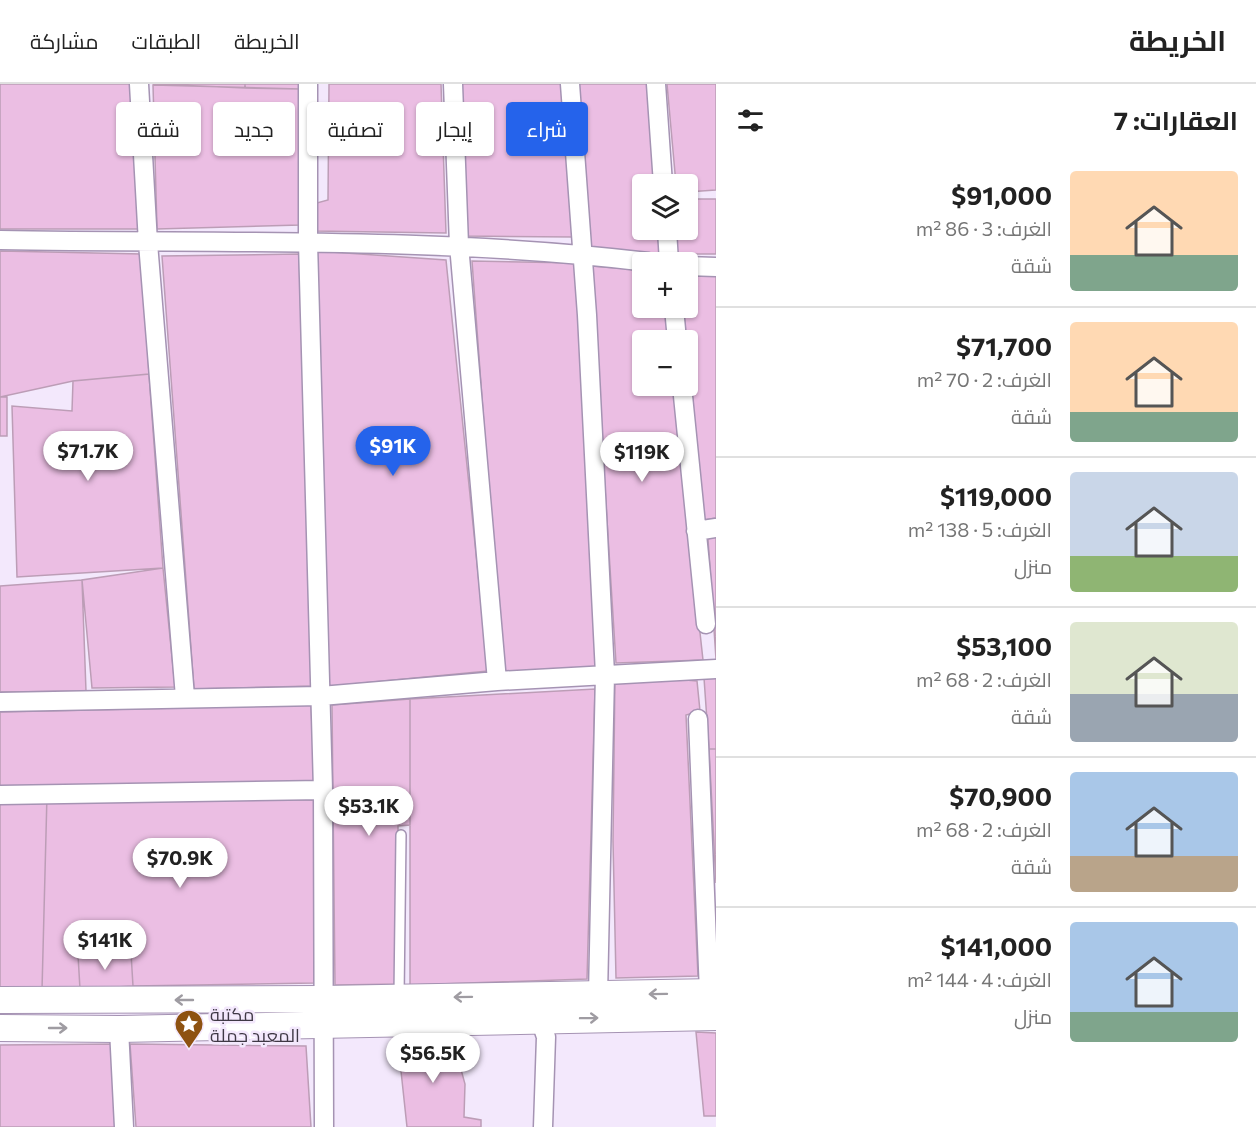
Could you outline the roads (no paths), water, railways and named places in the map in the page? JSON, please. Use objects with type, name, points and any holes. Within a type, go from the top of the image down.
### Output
[{"type":"main road","points":[[0,1028],[119,1029],[324,1012],[399,999],[713,992]]},
{"type":"main road","points":[[0,1000],[540,1019],[716,1017]]},
{"type":"street","points":[[139,84],[148,243],[185,697]]},
{"type":"street","points":[[308,84],[308,242],[323,790],[324,1127]]},
{"type":"street","points":[[453,84],[459,245],[497,681]]},
{"type":"street","points":[[570,84],[605,674],[598,995]]},
{"type":"street","points":[[656,84],[662,174]]},
{"type":"street","points":[[0,240],[459,245],[632,260]]},
{"type":"street","points":[[698,266],[716,267]]},
{"type":"street","points":[[683,396],[706,624]]},
{"type":"street","points":[[696,531],[716,528]]},
{"type":"street","points":[[0,702],[321,696],[497,681],[716,669]]},
{"type":"street","points":[[698,719],[713,992]]},
{"type":"street","points":[[0,795],[323,790]]},
{"type":"street","points":[[540,1019],[546,1036],[543,1127]]},
{"type":"street","points":[[119,1029],[124,1127]]},
{"type":"lane","points":[[399,999],[401,836]]},
{"type":"place","name":"مكتبة المعبد جملة","points":[[189,1050]]}]
